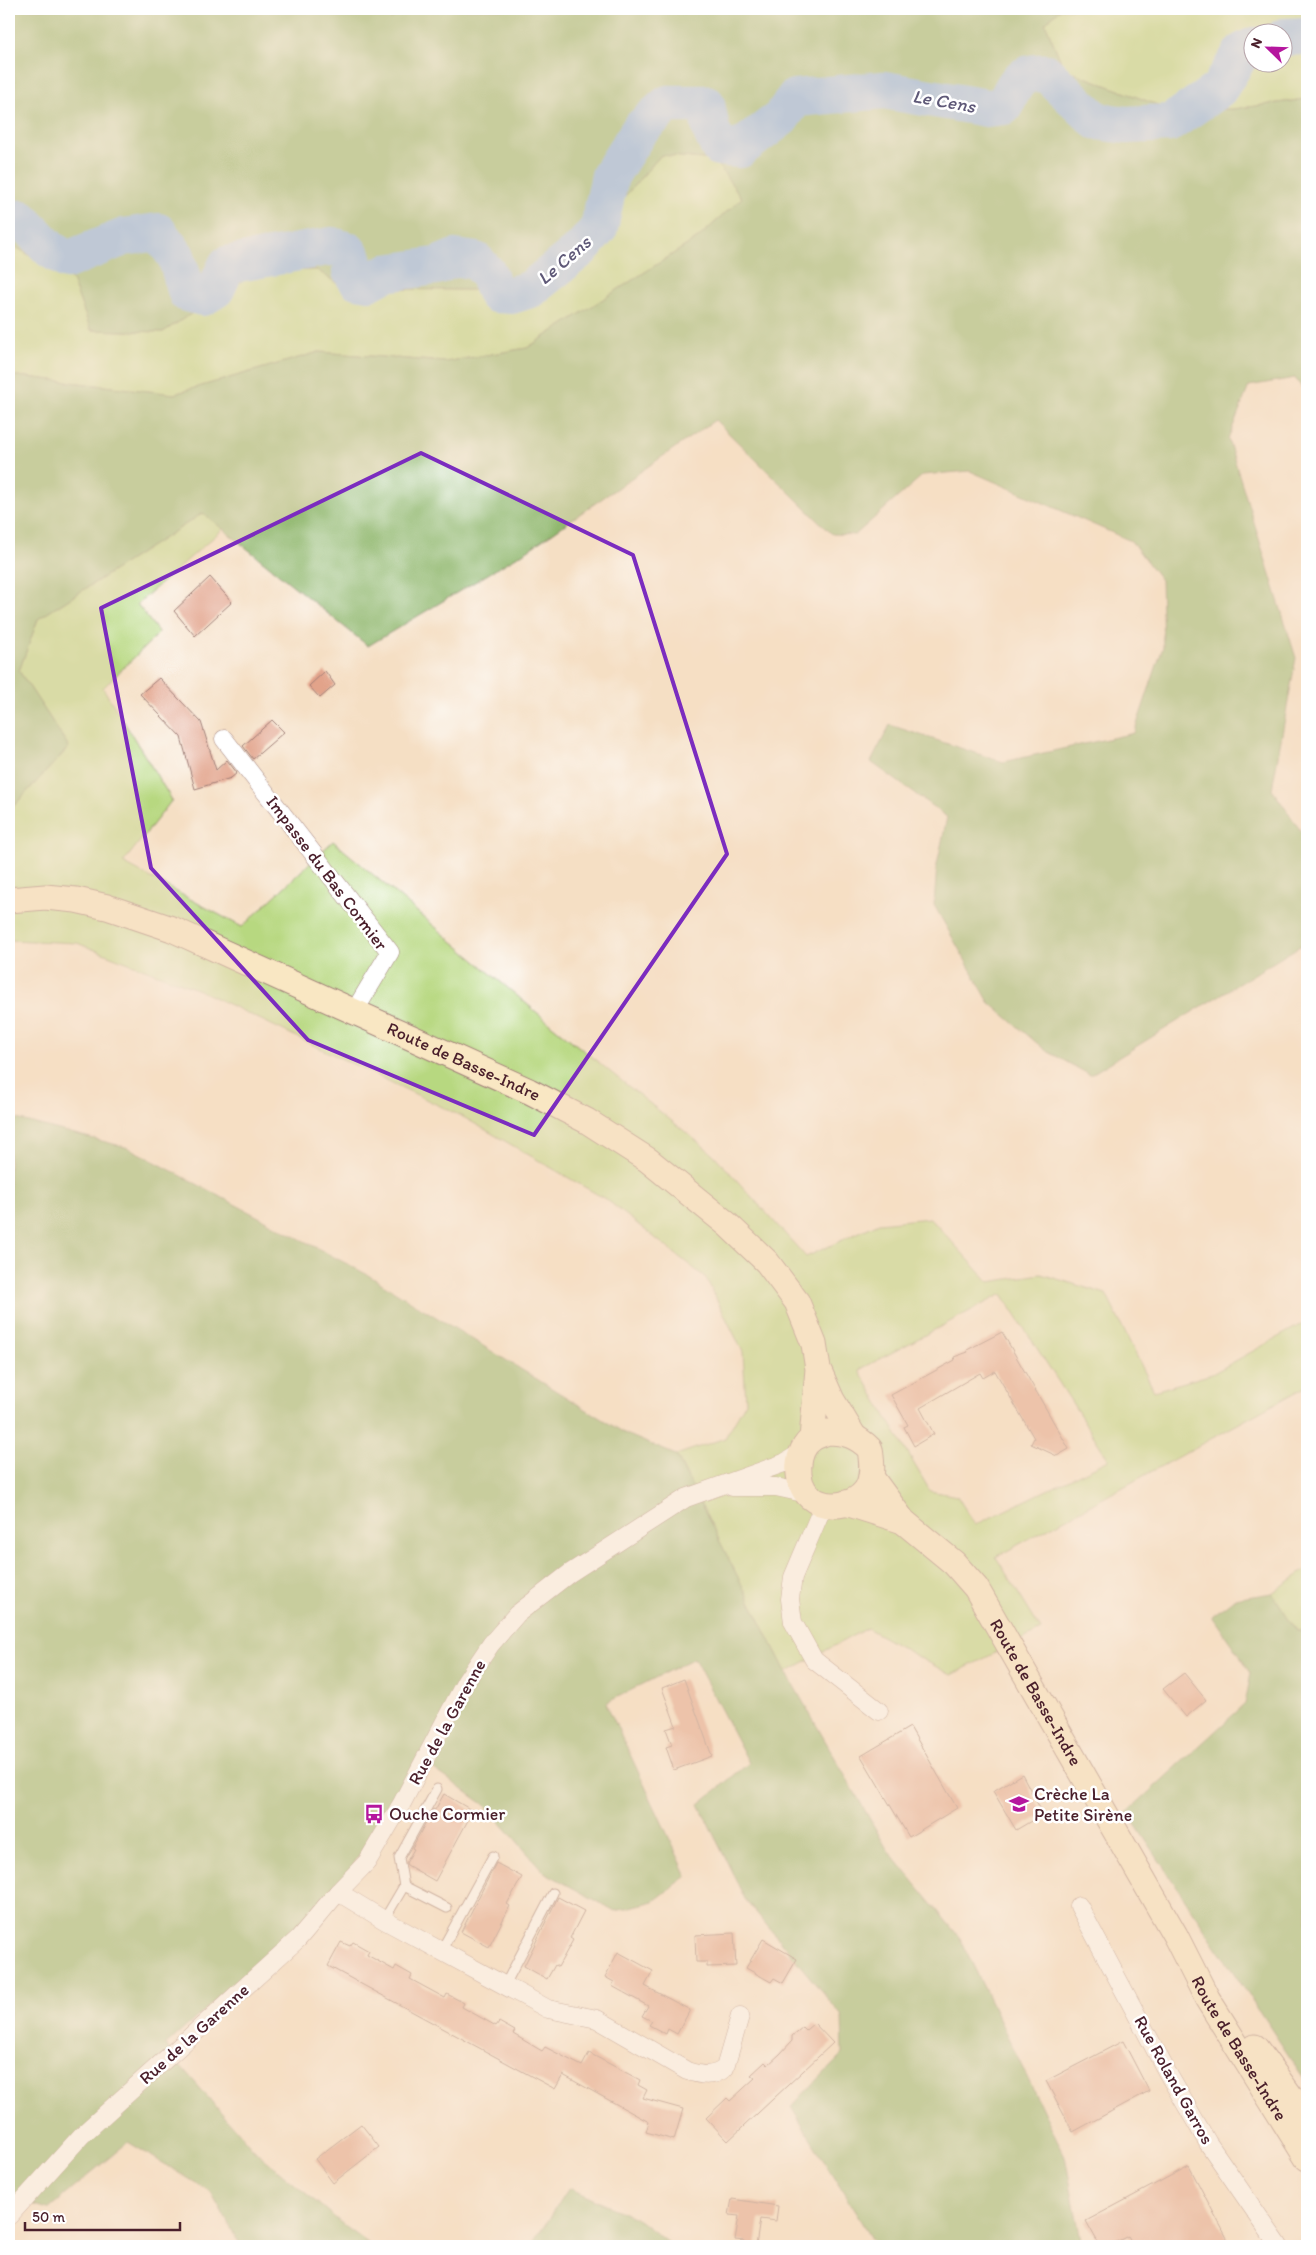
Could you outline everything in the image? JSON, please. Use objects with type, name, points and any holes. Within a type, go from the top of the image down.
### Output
[{"type":"main road","name":"Route de Basse-Indre","points":[[9,900],[53,898],[76,900],[107,907],[172,929],[587,1121],[648,1160],[727,1224],[767,1262],[798,1302],[814,1344],[818,1369],[832,1400],[854,1436]]},
{"type":"main road","name":"Route de Basse-Indre","points":[[807,1445],[818,1369]]},
{"type":"main road","points":[[828,1432],[841,1432],[854,1436],[870,1449],[871,1477],[866,1490],[854,1500],[826,1500],[802,1486],[799,1474],[807,1445],[828,1432]]},
{"type":"main road","name":"Route de Basse-Indre","points":[[871,1477],[903,1521],[954,1563],[976,1588],[1175,1935],[1207,1998],[1262,2089],[1307,2158]]},
{"type":"main road","name":"Route de Basse-Indre","points":[[826,1500],[903,1521]]},
{"type":"main road","name":"Route de Basse-Indre","points":[[1175,1935],[1218,1990],[1267,2065],[1307,2119]]},
{"type":"street","name":"Impasse du Bas Cormier","points":[[224,739],[390,952],[354,1012]]},
{"type":"street","name":"Rue de la Garenne","points":[[9,2216],[82,2135],[298,1939],[366,1862],[402,1803],[466,1681],[491,1644],[518,1614],[570,1573],[686,1498],[784,1463],[807,1445]]},
{"type":"street","name":"Rue de la Garenne","points":[[714,1488],[761,1486],[793,1489],[826,1500]]},
{"type":"street","points":[[826,1500],[793,1577],[790,1599],[793,1622],[814,1660],[879,1711]]},
{"type":"street","points":[[338,1892],[384,1920],[548,2009],[597,2019],[687,2071],[703,2076],[720,2072],[724,2068],[740,2016]]},
{"type":"street","name":"Rue Roland Garros","points":[[1079,1906],[1167,2072],[1208,2143],[1279,2246]]},
{"type":"lane","points":[[384,1920],[404,1886],[399,1858],[437,1789]]},
{"type":"lane","points":[[441,1951],[493,1856]]},
{"type":"lane","points":[[404,1886],[447,1908]]},
{"type":"lane","points":[[505,1985],[553,1893]]},
{"type":"highlighted area","points":[[421,453],[633,555],[727,854],[534,1135],[308,1040],[151,868],[101,608]]},
{"type":"green space","points":[[9,9],[370,9],[392,19],[402,9],[1060,9],[1045,23],[1064,69],[1173,111],[1234,109],[1307,99],[1307,395],[1295,378],[1249,386],[1228,439],[1296,658],[1272,789],[1307,840],[1307,936],[1300,946],[1090,1075],[1045,1050],[989,1002],[934,905],[937,865],[947,817],[871,762],[890,725],[1003,762],[1134,733],[1163,647],[1161,580],[1131,541],[970,471],[923,475],[855,535],[832,534],[715,420],[528,550],[368,646],[203,513],[38,619],[19,671],[69,747],[9,811],[9,375],[174,394],[319,352],[445,362],[527,348],[698,238],[742,198],[714,160],[661,155],[574,254],[475,290],[345,289],[317,270],[257,271],[163,332],[91,330],[72,280],[9,243]]},
{"type":"green space","points":[[370,9],[402,9],[392,19]]},
{"type":"green space","points":[[1060,9],[1307,9],[1307,99],[1234,109],[1173,111],[1064,69],[1045,23]]},
{"type":"green space","points":[[661,155],[714,160],[742,198],[698,238],[527,348],[445,362],[319,352],[174,394],[9,375],[9,243],[72,280],[91,330],[163,332],[257,271],[317,270],[346,289],[475,290],[574,254]]},
{"type":"green space","points":[[203,513],[223,529],[137,604],[159,633],[103,688],[172,800],[123,863],[242,927],[333,841],[553,1026],[713,1154],[806,1257],[879,1223],[930,1218],[989,1282],[1041,1274],[1106,1294],[1154,1391],[1212,1374],[1307,1321],[1307,1386],[996,1557],[1041,1630],[951,1675],[867,1628],[786,1672],[676,1455],[725,1438],[746,1402],[743,1352],[706,1278],[607,1200],[465,1118],[199,990],[77,943],[9,940],[9,811],[69,747],[19,671],[38,619]],"holes":[[[1002,1294],[1109,1460],[975,1525],[957,1496],[930,1491],[859,1370]]]},
{"type":"green space","points":[[9,1117],[129,1148],[368,1275],[626,1434],[676,1455],[786,1672],[887,1849],[960,1938],[1065,2156],[1082,2246],[876,2246],[791,2107],[843,2054],[842,2016],[745,1899],[699,1804],[749,1763],[694,1658],[606,1703],[687,1876],[654,1901],[615,1911],[544,1872],[486,1806],[420,1759],[336,1892],[166,2045],[179,2064],[253,2149],[346,2227],[372,2246],[241,2246],[211,2192],[128,2142],[48,2209],[9,2197]]},
{"type":"green space","points":[[1307,1569],[1307,1631],[1297,1631],[1272,1593]]},
{"type":"green space","points":[[1272,1593],[1297,1631],[1307,1631],[1307,2083],[1127,1812],[1245,1704],[1251,1673],[1212,1616],[1234,1599]]},
{"type":"green space","points":[[569,2188],[639,2220],[673,2246],[531,2246]]},
{"type":"building","points":[[210,577],[232,602],[195,636],[174,611]]},
{"type":"building","points":[[325,671],[335,685],[320,698],[309,686]]},
{"type":"building","points":[[159,678],[201,722],[216,770],[227,760],[237,773],[231,778],[195,789],[181,737],[140,694]]},
{"type":"building","points":[[272,720],[284,732],[253,759],[243,746]]},
{"type":"building","points":[[1002,1332],[1069,1449],[1057,1456],[1031,1444],[1034,1438],[995,1371],[983,1378],[980,1373],[920,1408],[934,1434],[914,1446],[904,1427],[908,1425],[891,1395],[955,1360],[954,1357],[968,1352],[967,1350]]},
{"type":"building","points":[[1184,1673],[1206,1700],[1186,1717],[1163,1689]]},
{"type":"building","points":[[684,1679],[712,1756],[674,1770],[666,1747],[672,1745],[666,1729],[676,1726],[662,1688]]},
{"type":"building","points":[[910,1727],[957,1808],[909,1837],[861,1756]]},
{"type":"building","name":"Crèche La Petite Sirène","points":[[1022,1774],[1043,1814],[1016,1830],[993,1791]]},
{"type":"building","points":[[444,1794],[473,1811],[435,1881],[406,1863],[433,1809],[435,1810]]},
{"type":"building","points":[[496,1863],[522,1877],[507,1904],[510,1906],[489,1947],[461,1932]]},
{"type":"building","points":[[558,1897],[584,1911],[570,1938],[573,1940],[558,1967],[555,1965],[547,1979],[524,1966]]},
{"type":"building","points":[[734,1933],[736,1966],[707,1967],[707,1962],[696,1962],[695,1935]]},
{"type":"building","points":[[763,1939],[797,1959],[783,1983],[774,1978],[771,1982],[746,1968]]},
{"type":"building","points":[[341,1942],[350,1946],[353,1942],[369,1951],[367,1955],[394,1970],[396,1966],[412,1975],[410,1979],[445,1998],[447,1994],[464,2003],[462,2007],[496,2026],[499,2022],[515,2031],[513,2034],[542,2051],[545,2047],[582,2066],[589,2053],[640,2080],[638,2085],[647,2090],[643,2098],[683,2109],[674,2140],[646,2132],[649,2122],[563,2075],[555,2089],[328,1966]]},
{"type":"building","points":[[618,1952],[653,1971],[645,1986],[690,2010],[677,2034],[668,2029],[666,2034],[649,2025],[652,2021],[642,2016],[648,2006],[612,1986],[614,1982],[605,1977]]},
{"type":"building","points":[[814,2023],[833,2043],[728,2141],[706,2118],[727,2098],[730,2101],[755,2078],[751,2075],[765,2062],[768,2065],[780,2054],[792,2041],[792,2036],[803,2027],[806,2030]]},
{"type":"building","points":[[1123,2041],[1149,2091],[1073,2132],[1046,2081]]},
{"type":"building","points":[[361,2124],[379,2147],[333,2183],[315,2159]]},
{"type":"building","points":[[1189,2166],[1228,2240],[1216,2246],[1134,2246],[1128,2236],[1108,2246],[1100,2246],[1086,2221]]},
{"type":"building","points":[[732,2199],[778,2206],[776,2221],[760,2219],[756,2246],[747,2246],[744,2241],[735,2240],[739,2216],[729,2215]]},
{"type":"waterway","name":"Le Cens","points":[[1294,37],[1307,36]]},
{"type":"waterway","name":"Le Cens","points":[[9,219],[21,219],[50,249],[67,260],[124,237],[158,232],[176,256],[187,293],[203,297],[216,289],[227,265],[332,246],[348,251],[353,258],[351,271],[357,280],[369,282],[386,273],[436,266],[455,258],[476,261],[488,274],[496,294],[512,295],[531,289],[581,249],[599,228],[610,176],[640,129],[668,104],[706,104],[711,130],[719,147],[740,149],[781,118],[795,98],[884,90],[987,108],[1004,106],[1015,85],[1023,77],[1029,74],[1046,73],[1097,121],[1126,125],[1170,123],[1219,89],[1244,51]]},
{"type":"place","name":"Crèche La Petite Sirène","points":[[1019,1804]]},
{"type":"place","name":"Ouche Cormier","points":[[374,1814]]}]
